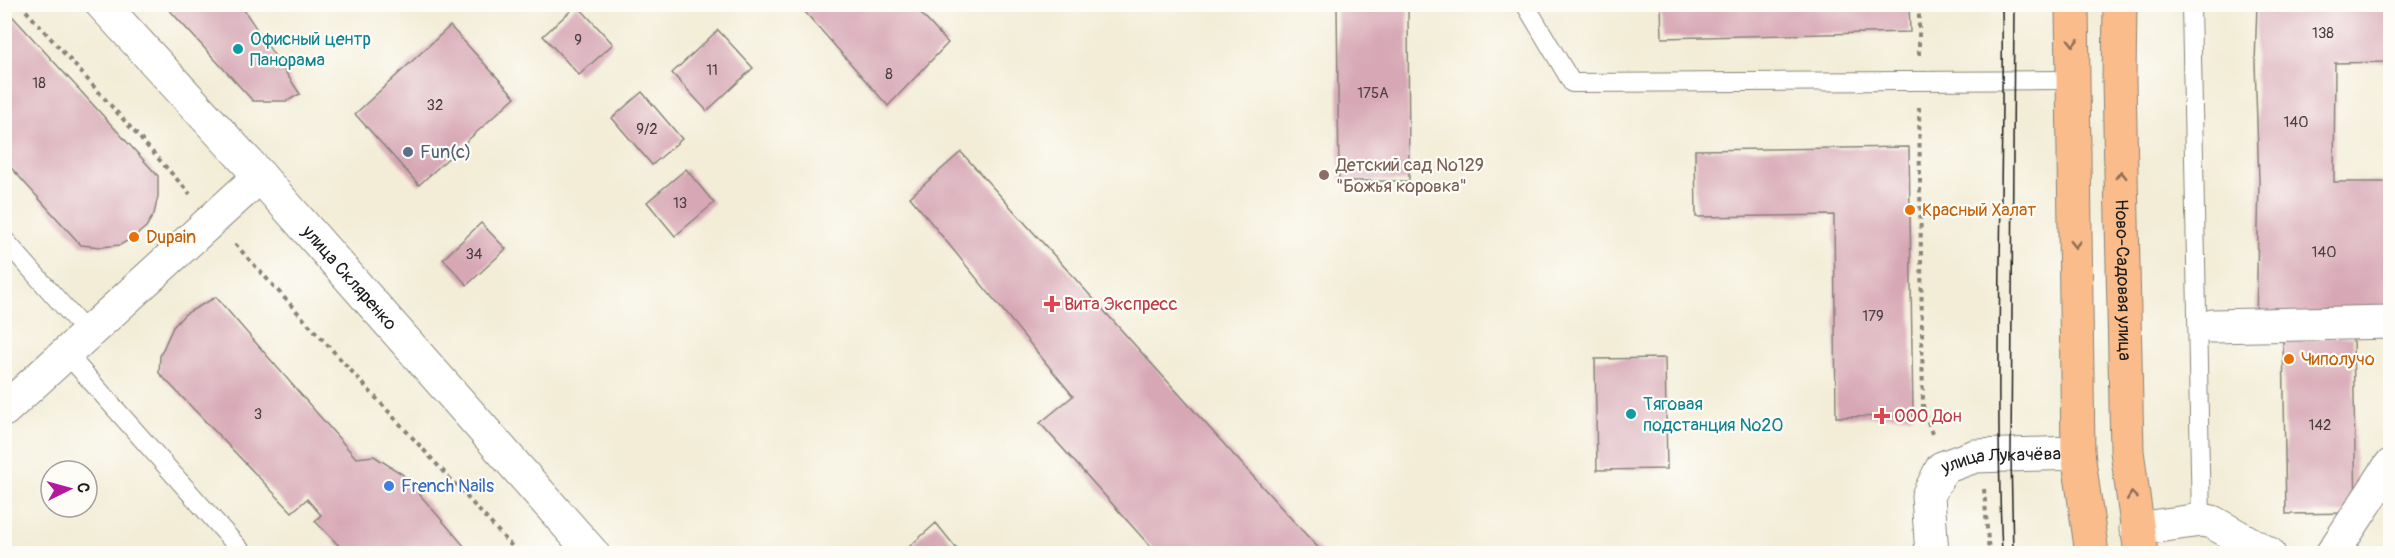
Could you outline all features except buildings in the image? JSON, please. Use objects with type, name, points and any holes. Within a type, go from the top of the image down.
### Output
[{"type":"main road","points":[[2072,4],[2078,453],[2092,554]]},
{"type":"main road","name":"Ново-Садовая улица","points":[[2120,4],[2119,80],[2127,451],[2138,541]]},
{"type":"street","name":"улица Скляренко","points":[[102,4],[260,176],[593,554]]},
{"type":"street","points":[[4,410],[260,176]]},
{"type":"street","points":[[2212,326],[2391,322]]},
{"type":"street","name":"улица Лукачёва","points":[[1932,554],[1928,496],[1942,468],[1975,456],[2078,453]]},
{"type":"street","points":[[2332,554],[2391,466]]},
{"type":"street","points":[[2138,541],[2201,520],[2212,522],[2269,554]]},
{"type":"lane","points":[[1525,4],[1572,83],[2073,80]]},
{"type":"lane","points":[[2191,4],[2201,520]]},
{"type":"lane","points":[[4,239],[77,344],[244,554]]},
{"type":"path","points":[[20,4],[519,554]]},
{"type":"path","points":[[1919,4],[1923,406],[1942,468]]},
{"type":"path","points":[[1975,456],[1985,492],[1989,554]]},
{"type":"tram line","points":[[2002,4],[1999,417],[2002,554]]},
{"type":"tram line","points":[[2013,554],[2011,456],[2014,4]]},
{"type":"place","name":"Офисный центр Панорама","points":[[238,49]]},
{"type":"place","name":"Fun(c)","points":[[408,152]]},
{"type":"place","name":"Детский сад №129 \"Божья коровка\"","points":[[1324,175]]},
{"type":"place","name":"Красный Халат","points":[[1910,210]]},
{"type":"place","name":"Dupain","points":[[134,237]]},
{"type":"place","name":"Вита Экспресс","points":[[1052,304]]},
{"type":"place","name":"Чиполучо","points":[[2289,359]]},
{"type":"place","name":"Тяговая подстанция №20","points":[[1631,414]]},
{"type":"place","name":"ООО Дон","points":[[1882,416]]},
{"type":"place","name":"French Nails","points":[[389,486]]}]
